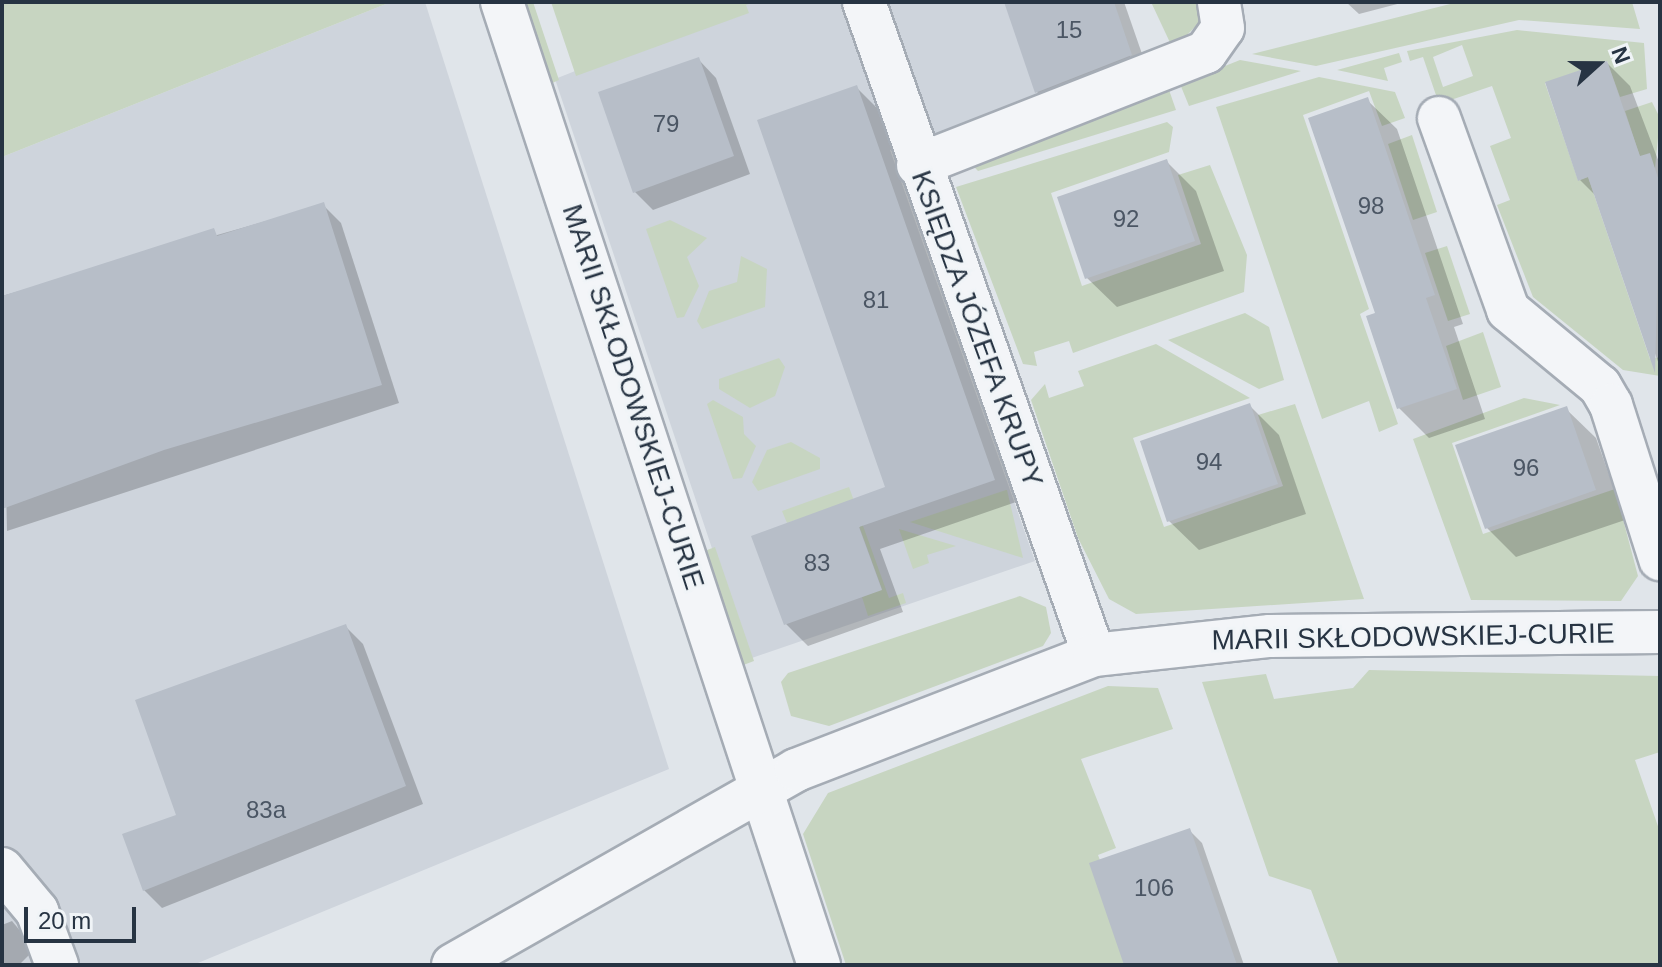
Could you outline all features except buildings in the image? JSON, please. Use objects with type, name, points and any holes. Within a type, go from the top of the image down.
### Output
[{"type":"street","name":"MARII SKŁODOWSKIEJ-CURIE","points":[[502,2],[819,965]]},
{"type":"street","name":"KSIĘDZA JÓZEFA KRUPY","points":[[864,2],[918,165],[1094,655]]},
{"type":"street","points":[[918,165],[1206,52],[1223,28],[1219,2]]},
{"type":"street","points":[[1439,118],[1508,310],[1608,401],[1660,559]]},
{"type":"street","name":"MARII SKŁODOWSKIEJ-CURIE","points":[[763,791],[796,770],[1094,655],[1257,636],[1660,632]]},
{"type":"street","points":[[453,965],[763,791]]},
{"type":"street","points":[[2,869],[37,911],[57,965]]},
{"type":"shaded area","points":[[391,2],[425,2],[669,769],[193,965],[2,965],[2,157]]},
{"type":"shaded area","points":[[749,2],[1112,2],[1132,63],[890,150],[1035,561],[749,659],[555,79]]},
{"type":"green space","points":[[2,2],[391,2],[2,157]]},
{"type":"green space","points":[[514,2],[533,2],[559,80],[550,84]]},
{"type":"green space","points":[[551,2],[754,2],[746,5],[749,13],[576,76]]},
{"type":"green space","points":[[1151,2],[1205,2],[1203,19],[1173,49]]},
{"type":"green space","points":[[1458,2],[1632,2],[1640,29],[1519,20],[1316,66],[1252,54]]},
{"type":"green space","points":[[1517,30],[1644,43],[1647,89],[1620,97],[1607,61],[1545,83],[1578,180],[1588,177],[1650,359],[1660,357],[1660,376],[1623,370],[1533,297],[1497,205],[1510,200],[1490,146],[1511,138],[1492,86],[1439,104],[1423,57],[1410,61],[1407,51]],"holes":[[[1462,45],[1473,76],[1443,87],[1433,57]]]},
{"type":"green space","points":[[1399,53],[1402,62],[1384,68],[1388,81],[1337,70]]},
{"type":"green space","points":[[1240,60],[1301,71],[1189,106],[1180,84]]},
{"type":"green space","points":[[1319,77],[1395,92],[1405,118],[1382,126],[1369,91],[1303,115],[1369,309],[1360,314],[1398,424],[1379,432],[1369,401],[1322,419],[1216,107]]},
{"type":"green space","points":[[1168,87],[1176,110],[978,171],[965,157]]},
{"type":"green space","points":[[1652,102],[1660,118],[1655,168],[1640,157],[1625,111]]},
{"type":"green space","points":[[1167,122],[1173,127],[1169,152],[1051,193],[1082,286],[1201,244],[1178,175],[1210,165],[1247,255],[1244,292],[1073,353],[1069,341],[1034,352],[1037,366],[1023,364],[956,187]]},
{"type":"green space","points":[[1412,135],[1437,212],[1413,220],[1388,144]]},
{"type":"green space","points":[[670,220],[707,238],[687,257],[699,286],[684,317],[677,318],[646,229]]},
{"type":"green space","points":[[1447,246],[1470,314],[1448,321],[1425,253]]},
{"type":"green space","points":[[741,256],[767,269],[765,307],[702,329],[697,321],[709,291],[737,282]]},
{"type":"green space","points":[[1245,313],[1269,327],[1284,380],[1259,389],[1168,340]]},
{"type":"green space","points":[[1483,332],[1501,387],[1463,400],[1446,346]]},
{"type":"green space","points":[[1156,344],[1250,398],[1133,438],[1164,527],[1283,486],[1258,415],[1295,404],[1364,599],[1136,614],[1109,599],[1078,538],[1031,400],[1045,384],[1049,398],[1084,386],[1078,371]]},
{"type":"green space","points":[[779,358],[785,367],[775,396],[750,408],[719,389],[719,379]]},
{"type":"green space","points":[[1524,398],[1560,405],[1452,443],[1483,534],[1615,489],[1638,576],[1621,601],[1471,600],[1413,439]]},
{"type":"green space","points":[[713,400],[743,417],[744,434],[756,446],[742,478],[733,479],[707,404]]},
{"type":"green space","points":[[791,442],[820,458],[820,469],[758,491],[752,482],[767,450]]},
{"type":"green space","points":[[849,487],[889,598],[903,593],[906,603],[868,616],[862,597],[882,589],[850,501],[787,523],[782,511]]},
{"type":"green space","points":[[1006,490],[1023,558],[910,522]]},
{"type":"green space","points":[[899,529],[956,546],[927,555],[929,563],[913,569]]},
{"type":"green space","points":[[715,547],[754,661],[738,667],[702,552]]},
{"type":"green space","points":[[1020,596],[1046,607],[1051,633],[1043,646],[829,726],[791,716],[781,682],[788,673]]},
{"type":"green space","points":[[1369,670],[1660,676],[1660,752],[1635,760],[1660,832],[1660,965],[1339,965],[1311,890],[1269,876],[1202,682],[1266,674],[1274,699],[1353,688]]},
{"type":"green space","points":[[1108,686],[1158,688],[1173,729],[1081,759],[1116,848],[1098,855],[1140,965],[846,965],[803,834],[828,793]]}]
